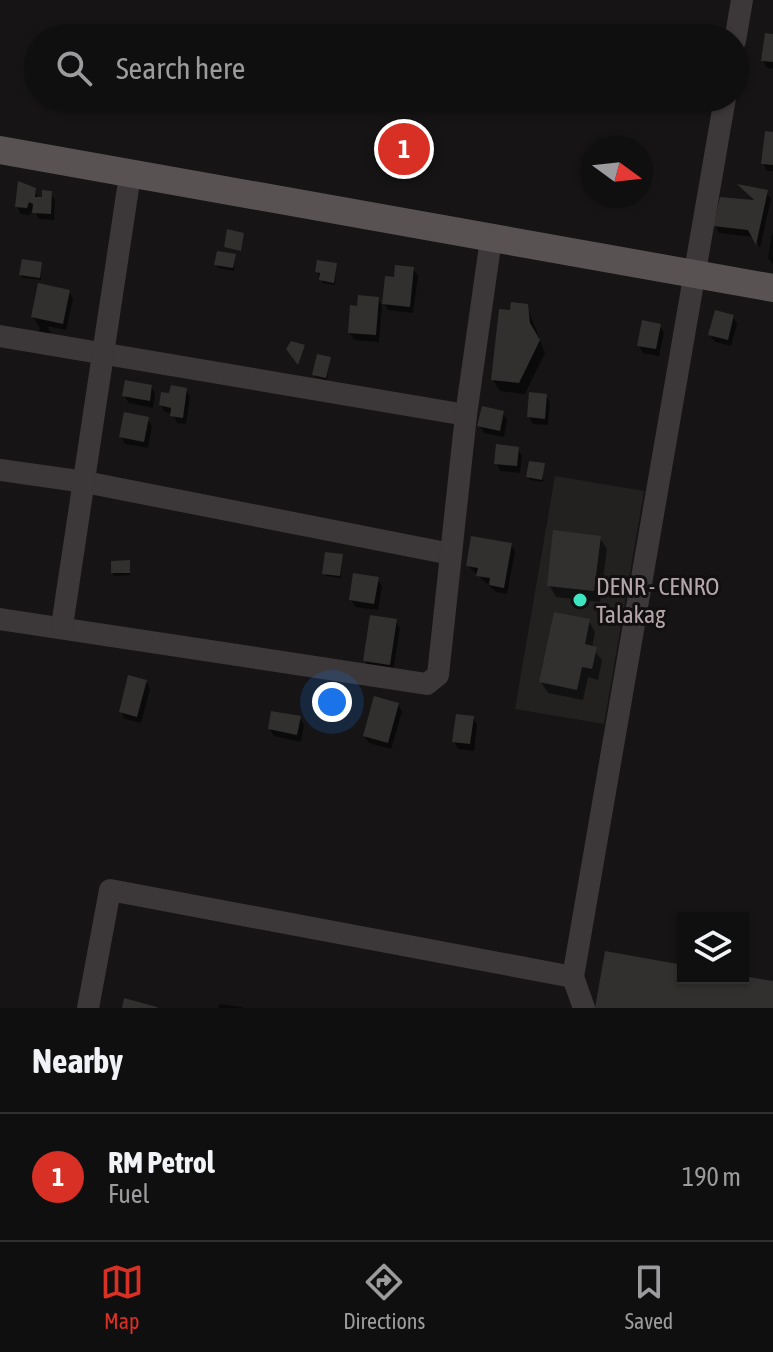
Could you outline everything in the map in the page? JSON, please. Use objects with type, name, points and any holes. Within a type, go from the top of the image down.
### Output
[{"type":"main road","points":[[0,150],[773,288]]},
{"type":"street","points":[[738,24],[742,0]]},
{"type":"street","points":[[584,1008],[573,977],[723,112]]},
{"type":"street","points":[[62,626],[130,175]]},
{"type":"street","points":[[0,619],[62,626],[427,684],[438,675],[466,415],[491,239]]},
{"type":"street","points":[[0,336],[466,415]]},
{"type":"street","points":[[0,470],[85,482],[451,554]]},
{"type":"street","points":[[88,1008],[110,890],[573,977]]},
{"type":"shaded area","name":"DENR - CENRO Talakag","points":[[555,476],[644,491],[604,724],[515,709]]},
{"type":"building","points":[[765,33],[773,34],[773,62],[761,61]]},
{"type":"building","points":[[765,131],[773,132],[773,165],[761,164]]},
{"type":"building","points":[[18,181],[36,188],[35,197],[42,197],[42,190],[52,191],[51,214],[32,213],[33,204],[29,202],[27,208],[15,207]]},
{"type":"building","points":[[737,184],[768,190],[756,245],[748,230],[713,226],[720,197],[754,200]]},
{"type":"building","points":[[227,229],[244,233],[241,251],[224,247]]},
{"type":"building","points":[[217,251],[236,254],[233,268],[214,265]]},
{"type":"building","points":[[22,259],[42,262],[40,278],[19,275]]},
{"type":"building","points":[[317,260],[337,263],[334,283],[319,280],[320,273],[315,272]]},
{"type":"building","points":[[395,265],[414,267],[410,307],[382,304],[385,276],[394,277]]},
{"type":"building","points":[[38,283],[70,290],[63,324],[31,317]]},
{"type":"building","points":[[358,295],[379,297],[376,335],[348,333],[350,305],[357,306]]},
{"type":"building","points":[[511,302],[528,304],[530,323],[540,340],[519,383],[491,380],[499,309],[510,310]]},
{"type":"building","points":[[715,310],[734,315],[728,340],[708,335]]},
{"type":"building","points":[[642,320],[661,324],[656,349],[637,346]]},
{"type":"building","points":[[291,341],[305,345],[298,365],[286,349]]},
{"type":"building","points":[[317,354],[331,357],[326,378],[312,375]]},
{"type":"building","points":[[125,380],[152,385],[150,401],[122,396]]},
{"type":"building","points":[[171,385],[187,388],[183,418],[170,416],[171,408],[159,405],[161,392],[169,393]]},
{"type":"building","points":[[529,392],[547,394],[545,419],[527,417]]},
{"type":"building","points":[[482,406],[504,411],[500,431],[477,426]]},
{"type":"building","points":[[124,412],[149,417],[144,442],[119,437]]},
{"type":"building","points":[[496,444],[519,447],[517,466],[494,464]]},
{"type":"building","points":[[529,461],[545,463],[542,480],[526,477]]},
{"type":"building","points":[[553,530],[601,536],[594,591],[547,586]]},
{"type":"building","points":[[471,536],[512,543],[504,588],[489,585],[490,578],[476,576],[478,568],[466,566]]},
{"type":"building","points":[[325,552],[343,554],[340,576],[322,574]]},
{"type":"building","points":[[130,560],[130,573],[111,573],[111,561]]},
{"type":"building","points":[[353,573],[379,577],[374,604],[349,600]]},
{"type":"building","points":[[554,612],[590,619],[585,644],[597,647],[592,669],[582,667],[577,690],[539,682]]},
{"type":"building","points":[[370,615],[397,619],[390,665],[363,661]]},
{"type":"building","points":[[128,675],[147,680],[137,717],[119,712]]},
{"type":"building","points":[[374,696],[399,703],[388,743],[363,736]]},
{"type":"building","points":[[271,711],[301,716],[297,735],[268,729]]},
{"type":"building","points":[[456,714],[474,716],[470,744],[452,742]]},
{"type":"building","points":[[605,951],[677,964],[677,984],[749,984],[749,977],[773,981],[773,1008],[595,1008]]},
{"type":"building","points":[[124,998],[157,1007],[157,1008],[122,1008]]},
{"type":"place","name":"RM Petrol","points":[[404,149]]},
{"type":"place","name":"DENR - CENRO Talakag","points":[[580,600]]}]
